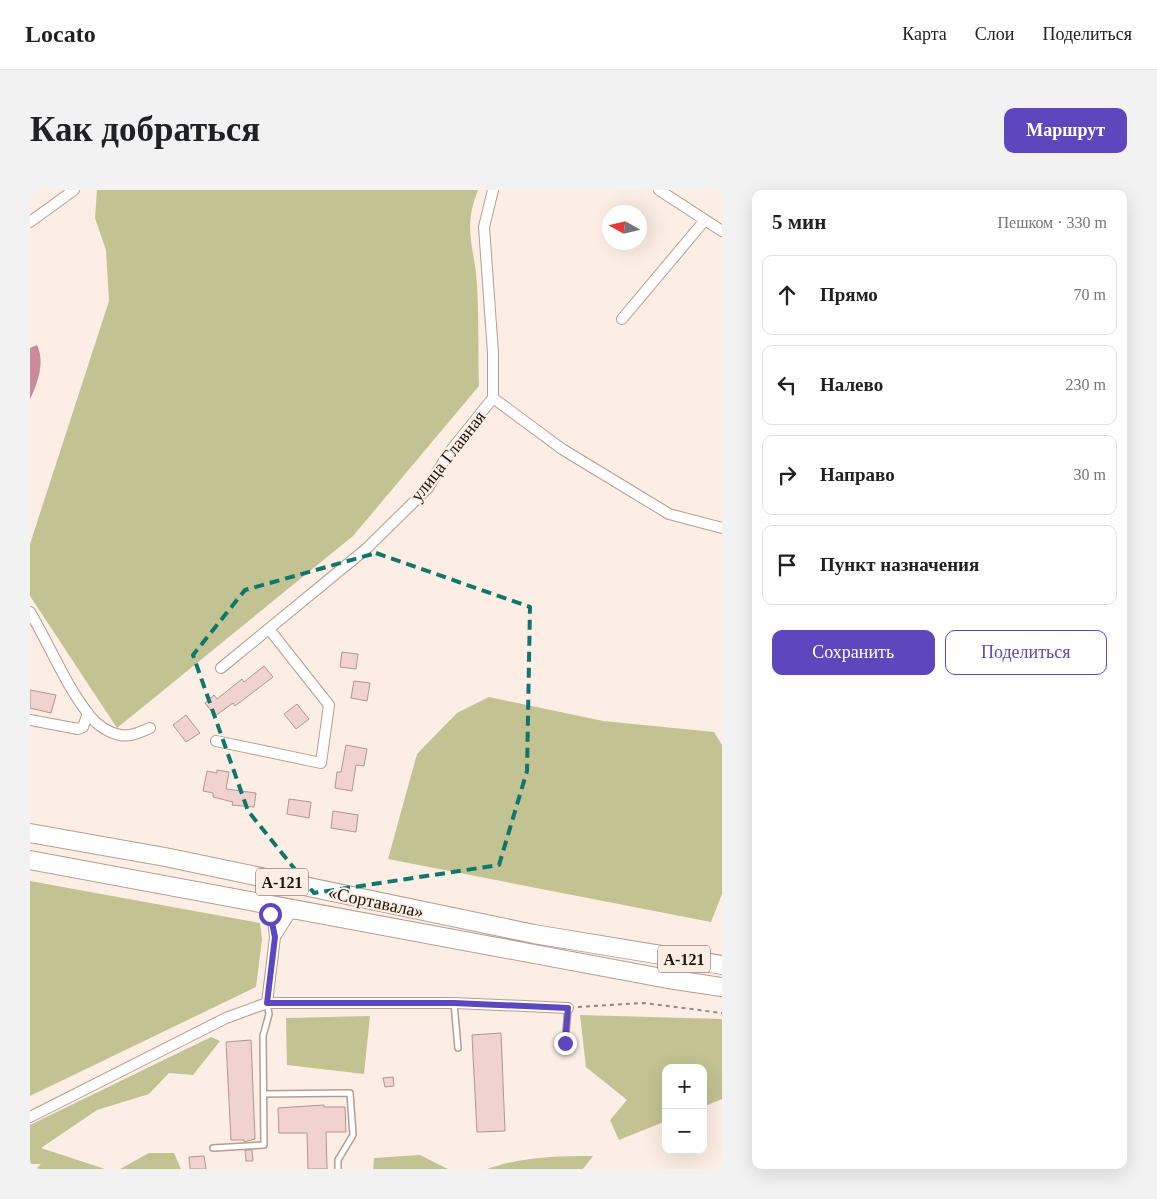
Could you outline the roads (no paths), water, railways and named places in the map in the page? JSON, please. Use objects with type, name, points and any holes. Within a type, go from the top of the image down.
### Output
[{"type":"highway","name":"«Сортавала»","points":[[30,833],[165,857],[534,934],[722,966]]},
{"type":"highway","name":"«Сортавала»","points":[[30,860],[668,979],[722,986]]},
{"type":"street","points":[[30,222],[74,190]]},
{"type":"street","name":"улица Главная","points":[[221,668],[366,549],[428,488],[448,454],[493,398],[493,353],[484,227],[493,190]]},
{"type":"street","points":[[659,190],[673,194],[722,231]]},
{"type":"street","points":[[622,319],[705,220]]},
{"type":"street","points":[[493,398],[562,449],[669,514],[722,528]]},
{"type":"street","points":[[30,612],[88,713],[100,726],[120,735],[135,734],[150,728]]},
{"type":"street","points":[[216,742],[321,763],[329,705],[269,628]]},
{"type":"street","points":[[30,720],[78,729],[83,727],[88,713]]},
{"type":"street","points":[[261,903],[273,920],[275,937],[267,1003]]},
{"type":"street","points":[[275,937],[289,915],[301,911]]},
{"type":"street","points":[[30,1117],[226,1018],[267,1003],[454,1003],[568,1008]]},
{"type":"lane","points":[[213,1148],[264,1145],[263,1036],[269,1014],[267,1003]]},
{"type":"lane","points":[[454,1003],[458,1048]]},
{"type":"lane","points":[[565,1043],[568,1008]]},
{"type":"lane","points":[[264,1094],[350,1093],[353,1135],[338,1160],[338,1169]]}]
